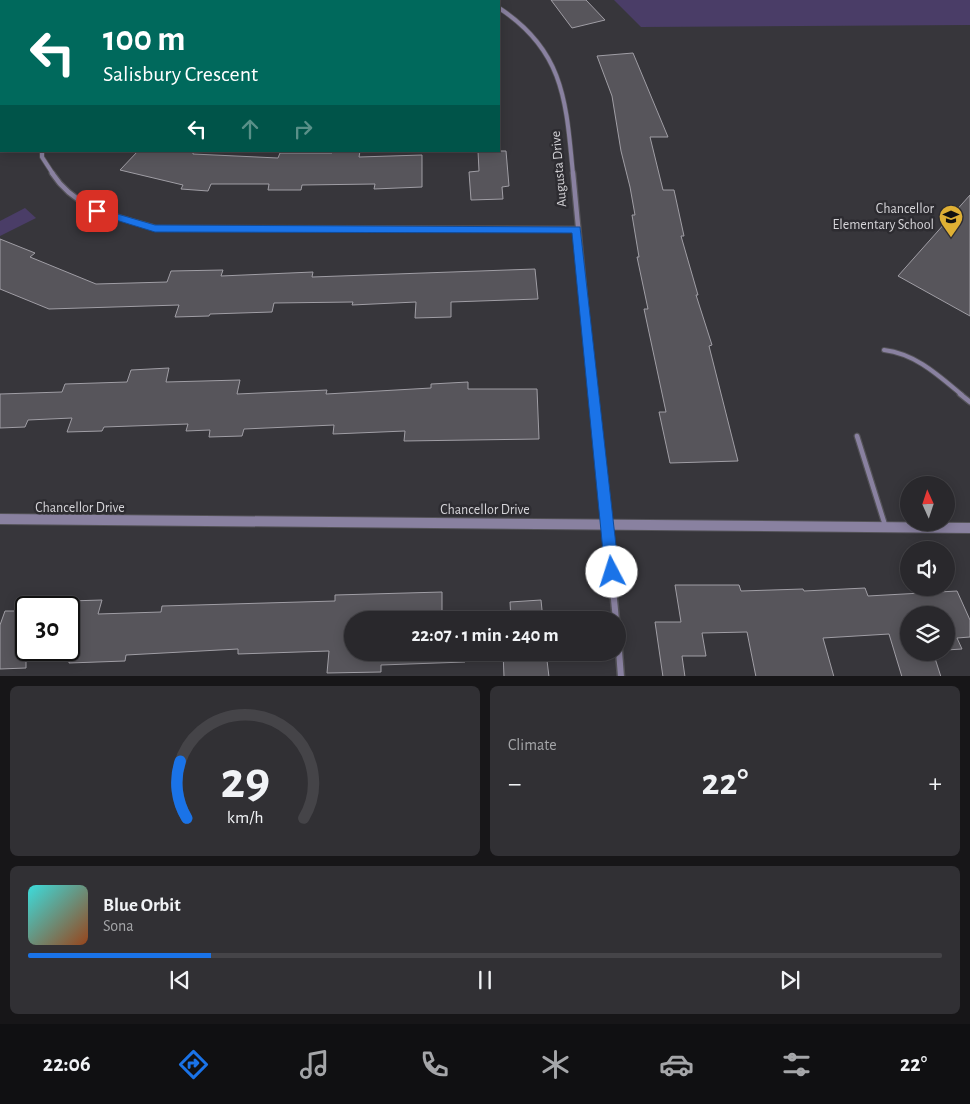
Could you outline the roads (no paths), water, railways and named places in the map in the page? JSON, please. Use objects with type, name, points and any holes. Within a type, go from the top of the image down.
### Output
[{"type":"street","name":"Augusta Drive","points":[[500,9],[526,32],[542,50],[557,74],[563,94],[567,115],[615,611]]},
{"type":"street","points":[[42,152],[42,157],[62,188],[97,211],[155,228],[577,229]]},
{"type":"street","name":"Chancellor Drive","points":[[0,519],[970,528]]},
{"type":"street","points":[[620,661],[621,676]]},
{"type":"lane","points":[[884,350],[895,351],[918,360],[970,402]]},
{"type":"lane","points":[[857,436],[886,527]]},
{"type":"place","name":"Chancellor Elementary School","points":[[951,238]]}]
